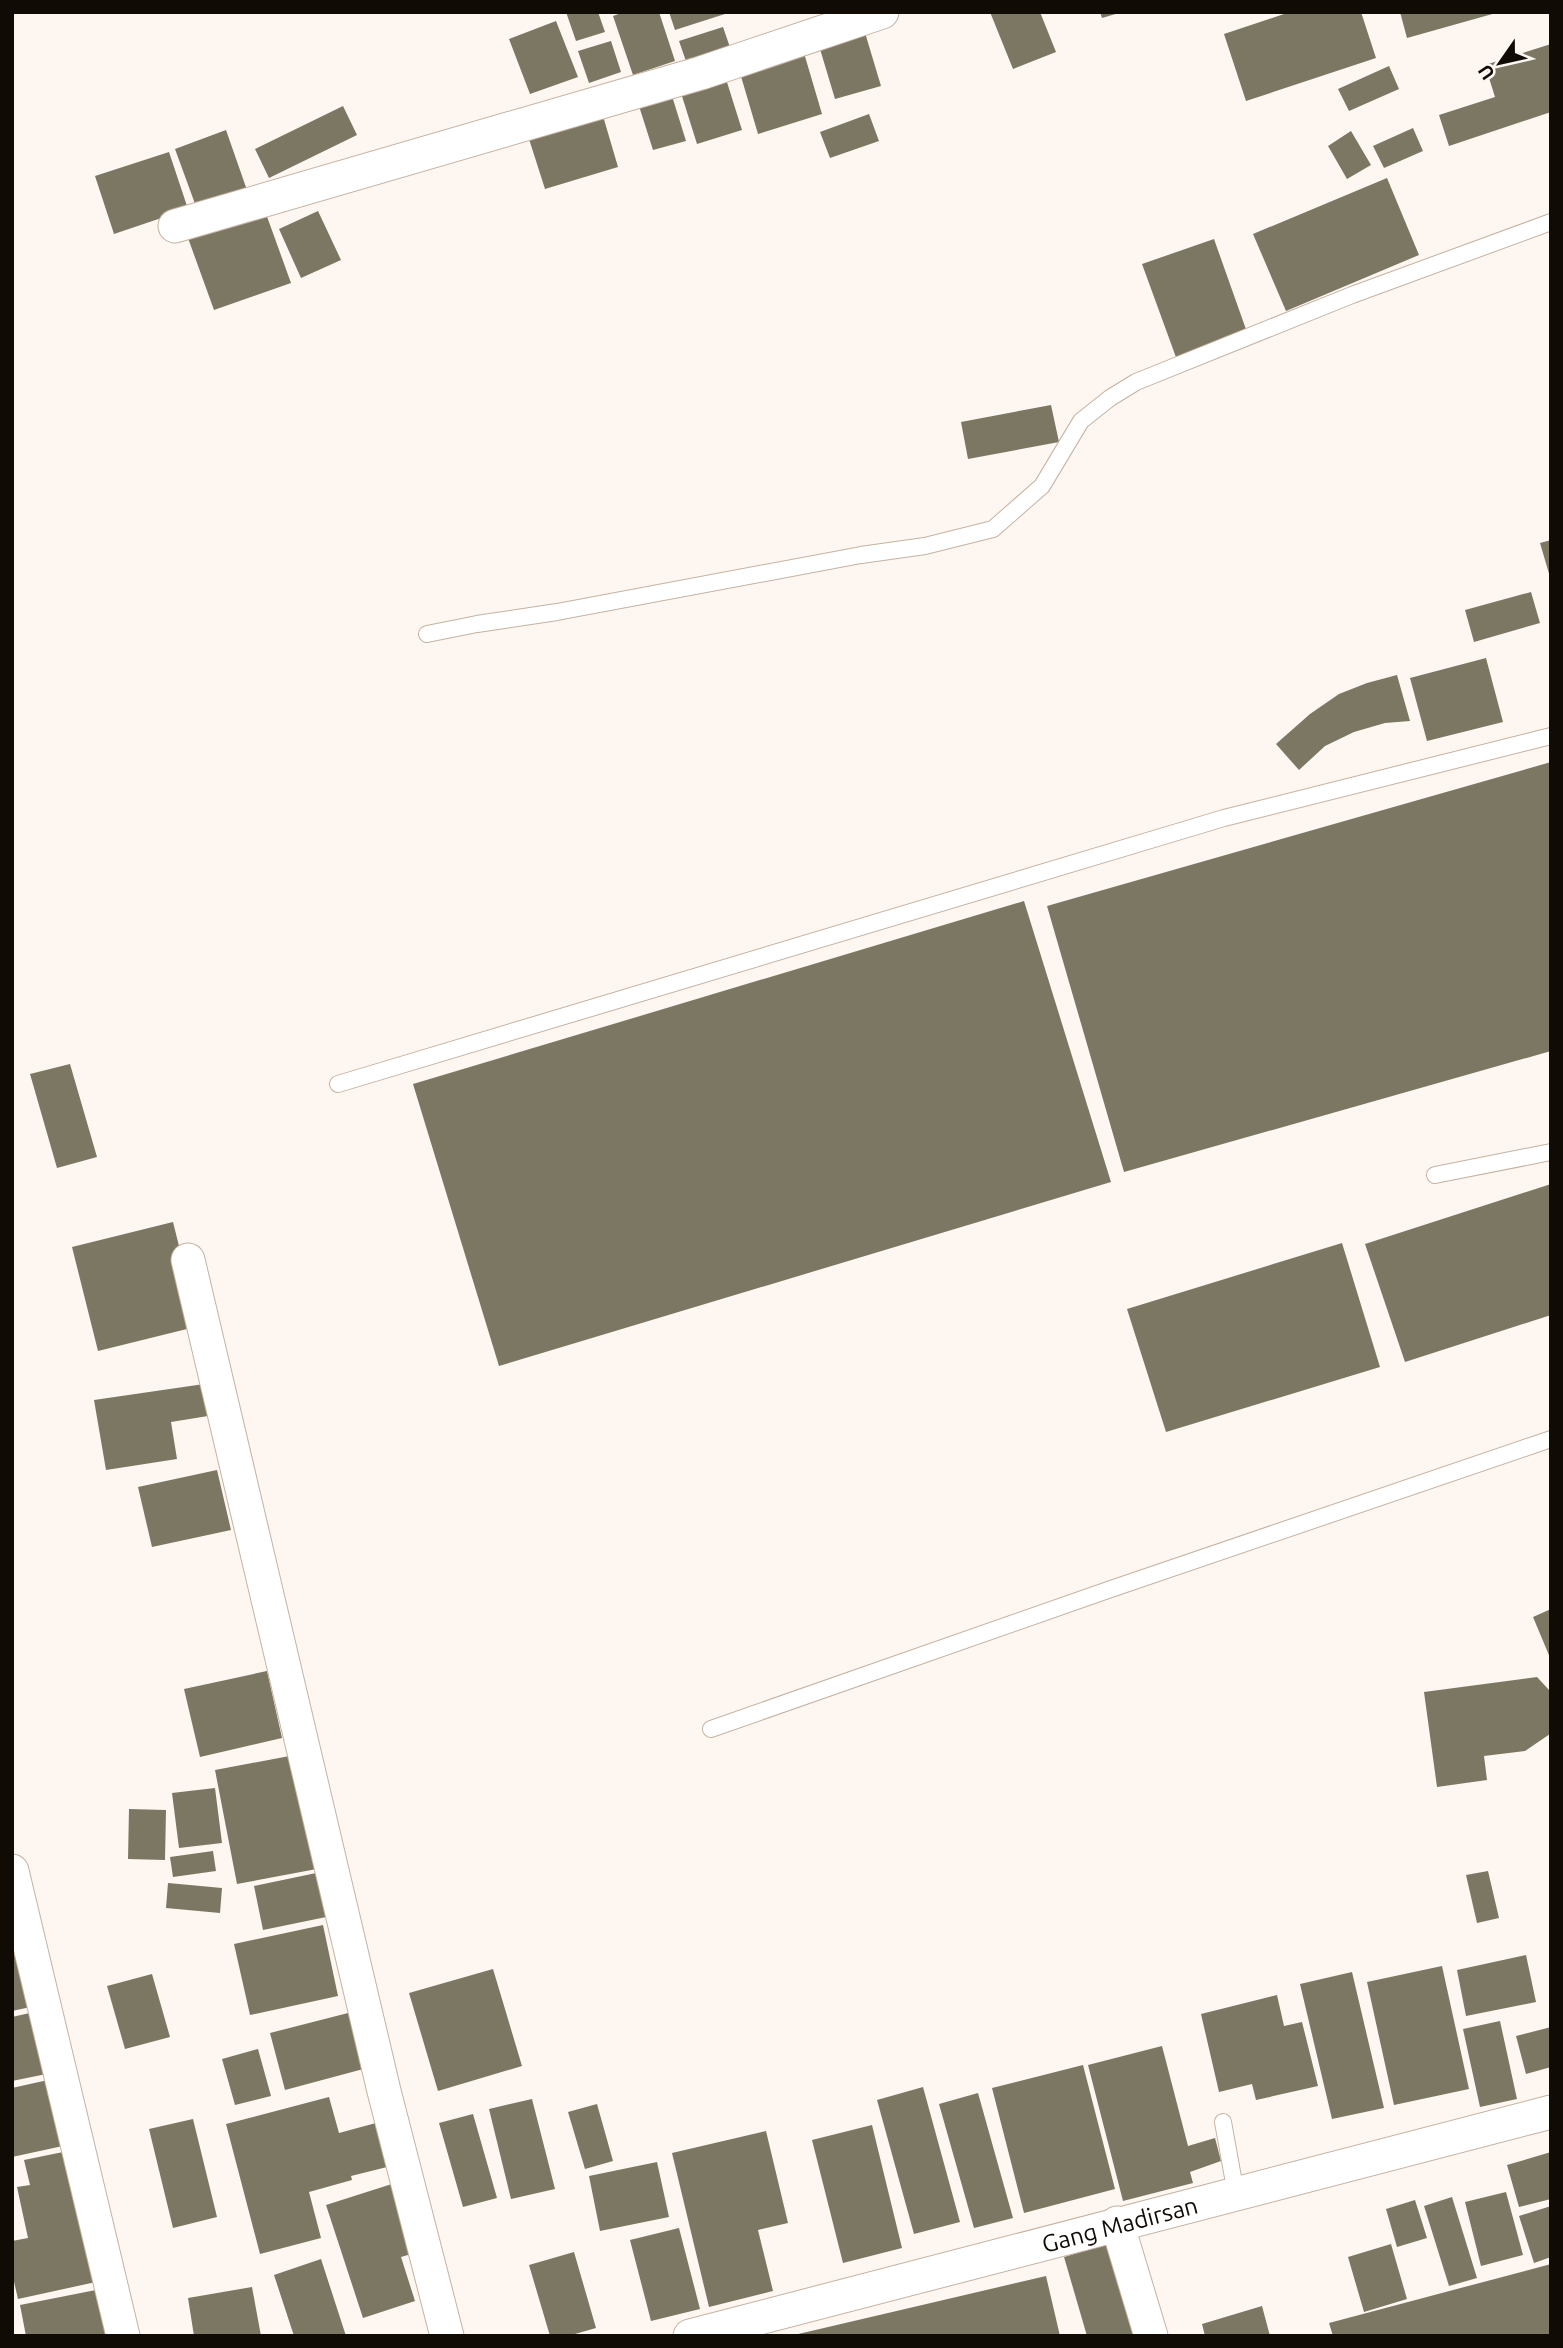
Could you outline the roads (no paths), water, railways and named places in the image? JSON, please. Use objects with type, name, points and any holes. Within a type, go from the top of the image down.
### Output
[{"type":"street","points":[[175,226],[701,73],[882,12]]},
{"type":"street","points":[[188,1260],[381,2078],[447,2336]]},
{"type":"street","points":[[12,1871],[123,2336]]},
{"type":"street","name":"Gang Madirsan","points":[[711,2333],[1117,2223],[1551,2112]]},
{"type":"street","points":[[1117,2223],[1151,2336]]},
{"type":"lane","points":[[426,634],[861,555],[925,546],[993,528],[1042,486],[1081,421],[1136,382],[1352,295],[1551,222]]},
{"type":"lane","points":[[338,1084],[1224,818],[1551,736]]},
{"type":"lane","points":[[1435,1175],[1551,1152]]},
{"type":"lane","points":[[711,1729],[1551,1439]]},
{"type":"lane","points":[[1223,2122],[1236,2194]]}]
